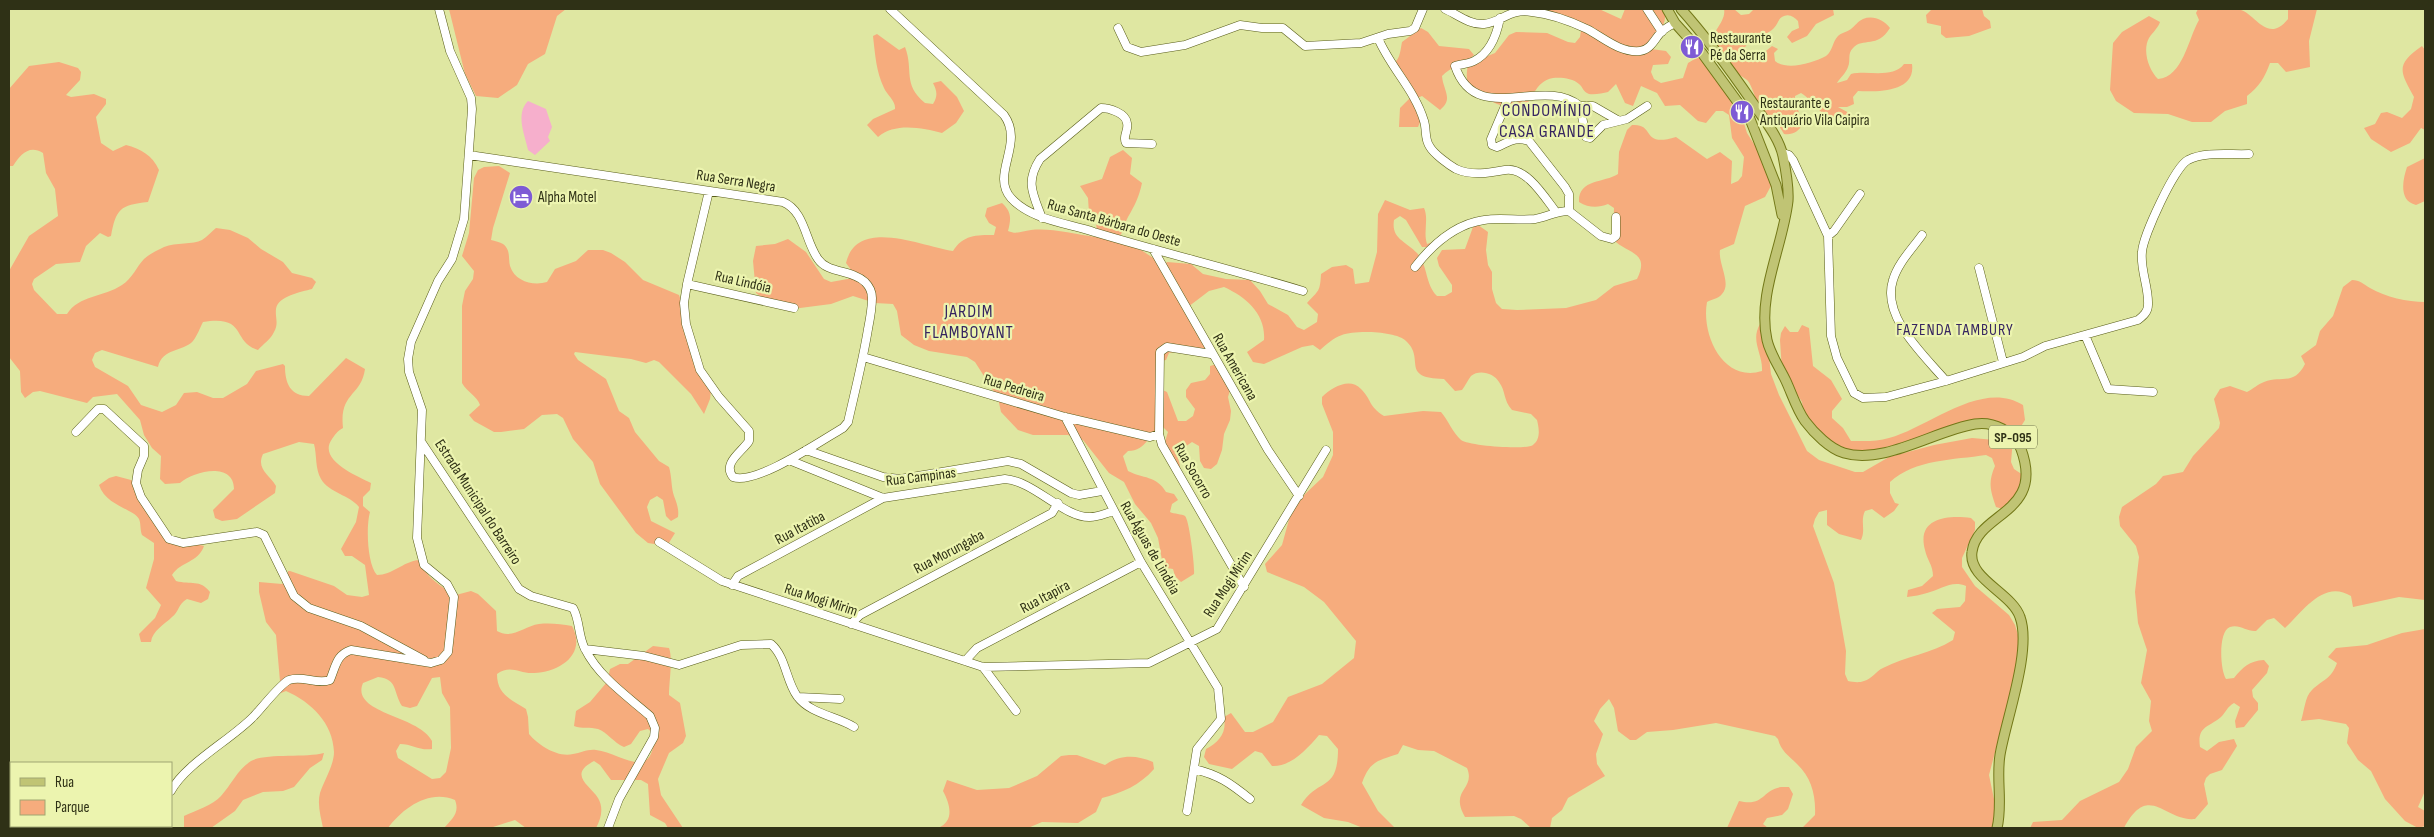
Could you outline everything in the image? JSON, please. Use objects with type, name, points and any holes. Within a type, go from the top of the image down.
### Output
[{"type":"main road","name":"SP-095","points":[[1667,9],[1750,119],[1776,185],[1782,223]]},
{"type":"main road","points":[[1677,11],[1684,12],[1686,22],[1676,22],[1677,11]]},
{"type":"main road","name":"SP-095","points":[[1684,12],[1771,128],[1783,153],[1788,202],[1767,298],[1765,324],[1767,342],[1804,420],[1818,436],[1843,453],[1864,455],[1883,452],[1975,424],[1994,425],[2009,433],[2019,444],[2025,462],[2025,480],[2022,492],[2012,506],[1979,535],[1971,552],[1975,568],[2014,605],[2020,617],[2024,641],[2000,758],[1997,828]]},
{"type":"main road","points":[[1765,155],[1773,156],[1783,153]]},
{"type":"street","name":"Estrada Municipal do Barreiro","points":[[439,9],[450,51],[472,98],[464,219],[452,259],[438,281],[411,342],[408,360],[409,372],[422,410],[422,443],[519,588],[531,596],[573,608],[577,615],[577,625],[585,649],[613,684],[650,716],[654,728],[651,743],[618,799],[608,828]]},
{"type":"street","name":"Rua Santa Bárbara do Oeste","points":[[890,9],[1004,114],[1011,124],[1012,134],[1005,164],[1006,189],[1011,198],[1030,212],[1042,218],[1303,291]]},
{"type":"street","points":[[1118,28],[1127,46],[1141,52],[1194,43],[1240,25],[1283,28],[1302,44],[1314,47],[1345,45],[1388,34],[1410,31],[1415,28],[1423,9]]},
{"type":"street","points":[[1446,9],[1467,21],[1485,24],[1514,12],[1531,11],[1587,29],[1614,45],[1629,50],[1641,51],[1650,46],[1662,32],[1676,22]]},
{"type":"street","points":[[1647,9],[1662,32]]},
{"type":"street","points":[[1500,18],[1498,29],[1487,51],[1476,61],[1455,66],[1460,80],[1473,92],[1495,98],[1508,99],[1525,95],[1567,97],[1580,106],[1593,106],[1620,122]]},
{"type":"street","points":[[1378,38],[1387,58],[1406,83],[1424,121],[1430,147],[1455,168],[1464,171],[1488,173],[1506,170],[1515,171],[1537,188],[1556,212]]},
{"type":"street","points":[[1508,99],[1491,139],[1492,145],[1497,147],[1509,140],[1515,139],[1528,141],[1565,187],[1569,194],[1569,211]]},
{"type":"street","points":[[1580,106],[1586,137],[1594,136],[1603,125],[1620,122],[1646,106]]},
{"type":"street","points":[[1042,218],[1031,190],[1034,168],[1040,159],[1101,108],[1111,108],[1127,120],[1128,125],[1124,137],[1126,143],[1152,144]]},
{"type":"street","points":[[1783,153],[1793,160],[1828,236],[1831,336],[1837,358],[1854,393],[1863,398],[1886,397],[1946,381],[2023,357],[2045,346],[2138,320],[2145,315],[2148,308],[2141,266],[2147,230],[2178,170],[2187,160],[2202,156],[2249,154]]},
{"type":"street","name":"Rua Serra Negra","points":[[469,155],[789,205],[798,216],[821,264],[828,268],[853,275],[867,283],[872,297],[864,357],[848,422],[843,428],[789,460]]},
{"type":"street","points":[[709,191],[684,302],[686,324],[700,370],[750,436],[746,446],[731,462],[730,473],[733,477],[739,479],[750,478],[789,460]]},
{"type":"street","points":[[1828,236],[1834,231],[1860,194]]},
{"type":"street","points":[[1415,267],[1428,250],[1439,241],[1475,222],[1485,219],[1536,219],[1556,212],[1569,211],[1607,238],[1616,236],[1616,217]]},
{"type":"street","points":[[1922,235],[1898,267],[1890,290],[1891,304],[1896,319],[1946,381]]},
{"type":"street","name":"Rua Americana","points":[[1153,249],[1211,354],[1268,450],[1299,496]]},
{"type":"street","points":[[1979,268],[2003,362]]},
{"type":"street","name":"Rua Lindóia","points":[[687,284],[794,308]]},
{"type":"street","points":[[2085,335],[2108,389],[2153,392]]},
{"type":"street","name":"Rua Socorro","points":[[1211,354],[1168,347],[1160,352],[1159,434],[1162,445],[1244,587]]},
{"type":"street","name":"Rua Pedreira","points":[[864,357],[1065,417],[1150,437],[1159,434]]},
{"type":"street","points":[[76,432],[98,409],[104,409],[144,446],[144,456],[138,470],[136,483],[140,497],[169,539],[183,543],[257,532],[264,535],[294,596],[301,602],[309,608],[361,626],[431,664]]},
{"type":"street","name":"Rua Águas de Lindóia","points":[[1065,417],[1102,491],[1141,562],[1218,688],[1221,719],[1197,749],[1194,769]]},
{"type":"street","points":[[172,790],[184,774],[246,725],[288,681],[301,678],[323,682],[330,680],[337,659],[342,653],[351,650],[431,664],[441,660],[448,652],[454,596],[447,584],[424,564],[417,538],[422,443]]},
{"type":"street","name":"Rua Campinas","points":[[806,450],[883,477],[900,479],[1008,461],[1021,464],[1071,493],[1079,494],[1102,491]]},
{"type":"street","name":"Rua Mogi Mirim","points":[[659,542],[722,581],[732,585],[983,667],[1149,663],[1217,629],[1326,450]]},
{"type":"street","name":"Rua Campinas","points":[[789,460],[883,498],[1004,479],[1017,480],[1078,515],[1090,517],[1114,511]]},
{"type":"street","name":"Rua Itatiba","points":[[732,585],[738,576],[883,498]]},
{"type":"street","name":"Rua Morungaba","points":[[851,624],[866,612],[1052,513],[1058,503]]},
{"type":"street","name":"Rua Itapira","points":[[965,661],[977,648],[1141,562]]},
{"type":"street","points":[[585,649],[644,656],[679,664],[741,645],[772,644],[779,654],[798,697],[810,708],[844,720],[854,727]]},
{"type":"street","points":[[983,667],[1016,711]]},
{"type":"street","points":[[798,697],[840,699]]},
{"type":"street","points":[[1187,812],[1194,769],[1214,774],[1229,781],[1250,799]]},
{"type":"green space","points":[[449,9],[566,9],[557,16],[545,54],[528,64],[517,85],[498,98],[476,96],[465,74]]},
{"type":"green space","points":[[1540,9],[1599,9],[1621,19],[1625,9],[1664,9],[1665,20],[1663,25],[1645,45],[1651,49],[1666,51],[1671,57],[1668,64],[1653,65],[1651,72],[1654,79],[1661,83],[1683,78],[1688,63],[1698,57],[1706,61],[1740,110],[1747,133],[1759,152],[1772,184],[1765,197],[1745,206],[1734,244],[1720,250],[1726,285],[1725,290],[1720,296],[1707,302],[1708,328],[1711,341],[1726,363],[1736,370],[1748,373],[1762,371],[1756,336],[1760,324],[1765,323],[1771,374],[1779,395],[1807,451],[1819,460],[1855,472],[1863,472],[1889,457],[1934,445],[1972,438],[1995,440],[2001,435],[1999,428],[1991,425],[1934,433],[1868,451],[1850,450],[1836,445],[1804,417],[1802,402],[1782,371],[1780,340],[1785,326],[1790,332],[1798,332],[1802,325],[1809,328],[1813,366],[1831,380],[1842,399],[1832,411],[1832,418],[1843,428],[1851,441],[1875,441],[1889,438],[1973,401],[1990,398],[2007,399],[2023,405],[2025,420],[2013,439],[2011,462],[2014,469],[2023,475],[2020,490],[2003,509],[1996,507],[1994,501],[1991,482],[1995,466],[1992,458],[1986,455],[1935,462],[1900,474],[1890,482],[1890,493],[1895,503],[1899,504],[1894,511],[1884,518],[1872,509],[1865,511],[1861,540],[1839,534],[1827,525],[1827,510],[1819,512],[1813,526],[1834,583],[1846,651],[1845,674],[1848,681],[1862,682],[1872,677],[1881,669],[1936,649],[1953,640],[1955,632],[1932,613],[1937,609],[1960,607],[1965,601],[1966,586],[1956,584],[1925,594],[1907,597],[1908,590],[1922,586],[1933,576],[1923,539],[1925,531],[1930,525],[1936,520],[1953,517],[1971,518],[1975,522],[1975,530],[1962,558],[1962,567],[1975,586],[2009,615],[2015,625],[2019,638],[2018,665],[1989,775],[1995,804],[1994,828],[1802,828],[1815,815],[1815,800],[1812,787],[1802,769],[1783,750],[1775,736],[1716,723],[1647,732],[1636,740],[1630,740],[1618,731],[1614,708],[1609,699],[1600,709],[1594,721],[1603,734],[1596,754],[1597,764],[1605,776],[1568,798],[1562,810],[1552,818],[1550,828],[1531,828],[1521,819],[1514,816],[1465,817],[1460,801],[1468,781],[1467,768],[1434,751],[1418,750],[1403,745],[1398,754],[1379,760],[1371,766],[1362,783],[1378,811],[1395,828],[1363,828],[1348,822],[1324,818],[1301,805],[1307,796],[1331,779],[1335,772],[1338,749],[1327,736],[1319,735],[1298,756],[1279,766],[1272,766],[1262,753],[1255,751],[1232,769],[1209,764],[1204,757],[1206,749],[1218,740],[1223,732],[1224,717],[1231,713],[1245,732],[1253,732],[1273,722],[1288,697],[1322,684],[1354,658],[1356,641],[1324,602],[1304,587],[1267,572],[1265,564],[1282,545],[1290,516],[1294,509],[1305,494],[1323,477],[1333,455],[1333,432],[1322,404],[1322,397],[1341,385],[1357,385],[1375,409],[1384,416],[1423,411],[1441,412],[1458,437],[1466,442],[1485,446],[1520,447],[1533,445],[1538,437],[1537,420],[1531,414],[1512,410],[1507,403],[1501,385],[1494,376],[1482,372],[1474,374],[1462,390],[1455,391],[1444,379],[1430,378],[1417,371],[1412,348],[1406,341],[1394,335],[1375,332],[1348,333],[1330,341],[1320,350],[1313,345],[1302,347],[1264,364],[1253,362],[1247,352],[1264,340],[1262,322],[1258,314],[1247,301],[1224,287],[1209,291],[1184,310],[1208,349],[1206,356],[1178,352],[1169,353],[1166,360],[1160,361],[1156,369],[1156,387],[1167,392],[1178,421],[1186,421],[1193,416],[1195,409],[1186,397],[1186,390],[1191,383],[1205,380],[1210,374],[1210,366],[1217,364],[1230,390],[1228,397],[1231,411],[1217,464],[1211,469],[1204,468],[1200,461],[1199,446],[1192,442],[1179,451],[1180,466],[1177,473],[1165,454],[1164,446],[1168,432],[1163,427],[1158,429],[1140,448],[1128,451],[1123,456],[1128,471],[1154,480],[1166,492],[1174,494],[1178,500],[1172,504],[1170,512],[1184,515],[1187,519],[1194,574],[1181,582],[1175,576],[1173,569],[1167,568],[1162,560],[1158,538],[1151,523],[1135,504],[1124,482],[1109,473],[1083,440],[1068,435],[1033,435],[1018,430],[1001,412],[998,398],[975,362],[967,357],[929,351],[914,345],[901,335],[897,311],[893,304],[875,303],[853,296],[831,304],[800,308],[763,298],[756,293],[753,261],[756,246],[775,244],[788,239],[806,252],[824,279],[831,282],[853,278],[854,274],[846,263],[853,249],[863,241],[877,237],[892,238],[953,251],[961,242],[970,237],[994,235],[996,227],[989,223],[985,216],[987,208],[1002,203],[1008,209],[1010,216],[1008,231],[1017,233],[1031,230],[1047,230],[1095,237],[1096,224],[1094,218],[1089,213],[1088,198],[1080,186],[1102,179],[1110,157],[1123,150],[1132,158],[1130,174],[1142,183],[1140,193],[1116,241],[1141,250],[1164,265],[1167,262],[1191,264],[1203,274],[1226,279],[1250,280],[1268,304],[1288,315],[1297,327],[1304,330],[1317,322],[1318,314],[1307,303],[1318,290],[1321,274],[1332,267],[1346,265],[1353,269],[1355,284],[1369,282],[1377,252],[1378,214],[1385,200],[1410,210],[1424,208],[1427,244],[1433,242],[1430,247],[1422,247],[1406,220],[1400,216],[1394,220],[1394,226],[1397,236],[1421,258],[1430,286],[1437,296],[1445,296],[1452,292],[1452,285],[1439,266],[1437,258],[1442,250],[1465,249],[1473,227],[1478,225],[1488,232],[1486,250],[1488,265],[1492,272],[1492,289],[1496,303],[1502,309],[1566,308],[1596,300],[1614,286],[1637,279],[1641,270],[1639,258],[1613,239],[1614,208],[1608,204],[1594,207],[1579,202],[1580,195],[1587,185],[1618,174],[1619,152],[1627,130],[1632,125],[1639,125],[1644,128],[1653,138],[1665,140],[1676,137],[1707,159],[1720,152],[1732,161],[1731,184],[1738,181],[1742,176],[1744,157],[1732,138],[1729,115],[1723,111],[1716,111],[1706,123],[1698,121],[1680,105],[1665,106],[1657,93],[1641,86],[1633,106],[1625,103],[1616,84],[1608,92],[1589,94],[1576,82],[1563,78],[1546,80],[1537,88],[1529,102],[1521,108],[1501,105],[1479,94],[1467,81],[1468,64],[1495,53],[1509,35],[1516,32],[1547,33],[1575,43],[1580,37],[1581,30]]},
{"type":"green space","points":[[1724,9],[1734,9],[1741,15],[1749,14],[1754,9],[1833,9],[1834,15],[1816,24],[1807,36],[1792,43],[1787,37],[1792,31],[1799,28],[1798,21],[1786,15],[1782,17],[1770,32],[1751,41],[1741,55],[1747,59],[1755,60],[1772,46],[1778,49],[1774,53],[1775,61],[1780,64],[1793,66],[1826,56],[1839,35],[1851,29],[1863,19],[1878,19],[1890,28],[1875,41],[1861,43],[1853,48],[1850,53],[1847,69],[1837,83],[1847,80],[1851,74],[1887,73],[1899,69],[1904,64],[1912,64],[1912,73],[1902,85],[1894,88],[1858,91],[1853,97],[1854,104],[1847,107],[1838,107],[1851,114],[1842,118],[1834,119],[1823,114],[1801,93],[1795,96],[1803,124],[1795,132],[1784,134],[1776,121],[1762,115],[1747,80],[1721,64],[1712,56],[1710,51],[1711,40],[1723,19]]},
{"type":"green space","points":[[1932,9],[1982,9],[1984,16],[1990,21],[1991,28],[1969,36],[1946,38],[1941,34],[1941,26],[1927,23],[1926,15]]},
{"type":"green space","points":[[2198,9],[2238,9],[2247,13],[2263,26],[2274,29],[2281,26],[2288,19],[2288,9],[2317,9],[2309,41],[2310,67],[2286,72],[2278,63],[2270,63],[2261,81],[2247,96],[2247,104],[2225,111],[2211,122],[2192,122],[2168,114],[2134,113],[2116,101],[2110,90],[2113,43],[2122,32],[2149,16],[2160,22],[2149,38],[2146,54],[2149,66],[2158,79],[2166,77],[2173,72],[2184,56],[2199,20],[2196,13]]},
{"type":"green space","points":[[1421,28],[1428,32],[1439,46],[1469,49],[1474,55],[1442,76],[1447,98],[1440,110],[1422,96],[1415,99],[1414,107],[1421,120],[1418,127],[1399,127],[1400,108],[1410,98],[1405,78],[1390,65],[1398,59],[1402,42]]},
{"type":"green space","points":[[877,34],[899,50],[905,47],[913,89],[925,103],[933,104],[936,94],[933,83],[941,81],[957,97],[964,111],[956,123],[942,133],[918,128],[901,128],[892,129],[878,137],[867,125],[873,119],[895,109],[894,103],[881,82],[873,36]]},
{"type":"green space","points":[[2422,46],[2425,50],[2425,130],[2421,128],[2410,143],[2391,152],[2371,139],[2364,128],[2375,124],[2381,113],[2387,112],[2402,118],[2411,109],[2414,97],[2403,74],[2403,69],[2407,58]]},
{"type":"green space","points":[[59,62],[78,68],[81,72],[80,80],[66,95],[71,97],[94,94],[106,99],[106,104],[96,117],[101,143],[113,151],[126,145],[136,148],[146,153],[159,170],[148,202],[131,205],[121,210],[115,220],[111,236],[108,237],[100,233],[86,246],[80,262],[56,264],[34,279],[32,284],[34,290],[57,314],[67,314],[78,303],[122,285],[148,255],[169,245],[198,242],[216,228],[230,230],[248,238],[261,249],[283,262],[292,273],[312,278],[316,282],[312,289],[291,295],[281,301],[276,309],[277,323],[275,329],[271,337],[258,350],[244,341],[237,330],[227,322],[203,322],[193,341],[184,347],[168,353],[160,361],[158,367],[102,350],[95,353],[92,360],[95,367],[128,386],[141,405],[162,412],[176,405],[184,393],[197,392],[213,398],[223,398],[247,384],[256,371],[283,364],[285,366],[286,378],[293,391],[297,394],[309,396],[346,358],[365,369],[363,378],[344,408],[343,428],[332,439],[329,447],[330,454],[341,466],[371,483],[370,490],[363,497],[363,506],[370,512],[368,526],[369,554],[377,575],[388,573],[407,563],[418,560],[429,576],[450,592],[456,595],[471,591],[478,594],[496,611],[497,631],[508,634],[539,624],[572,626],[576,636],[576,645],[568,660],[561,665],[544,672],[529,673],[507,670],[497,674],[499,687],[502,692],[526,709],[529,734],[549,750],[561,754],[567,755],[596,750],[634,762],[642,762],[648,758],[653,749],[654,734],[648,729],[640,731],[631,744],[624,747],[598,729],[574,726],[576,711],[590,702],[607,682],[610,669],[620,664],[628,664],[653,646],[669,648],[671,664],[669,695],[680,703],[686,736],[683,743],[669,753],[658,779],[661,795],[683,828],[668,828],[665,823],[650,815],[648,784],[641,780],[611,780],[600,765],[594,761],[582,771],[582,776],[583,780],[598,798],[601,806],[596,828],[526,828],[515,820],[490,828],[444,828],[456,812],[455,800],[436,797],[417,802],[409,807],[388,828],[323,828],[319,797],[332,762],[333,742],[325,723],[312,707],[286,691],[281,693],[276,635],[266,622],[259,592],[259,582],[282,584],[288,578],[288,571],[290,571],[334,586],[347,595],[362,597],[369,595],[365,565],[352,556],[345,556],[341,549],[356,522],[359,507],[329,488],[321,479],[314,444],[299,442],[263,454],[261,459],[262,468],[276,486],[275,493],[237,519],[222,521],[215,518],[213,510],[234,489],[232,480],[227,475],[212,471],[194,475],[180,483],[165,484],[160,479],[161,456],[152,448],[144,435],[140,420],[117,394],[93,397],[87,403],[40,391],[33,392],[25,398],[21,392],[20,371],[9,357],[9,271],[29,236],[58,216],[55,189],[46,173],[43,153],[29,150],[13,166],[9,166],[9,89],[29,66]],"holes":[[[378,677],[392,683],[402,706],[410,708],[417,706],[432,678],[440,677],[442,693],[450,707],[451,748],[446,772],[440,778],[432,779],[398,758],[396,751],[400,744],[432,749],[432,741],[425,732],[376,708],[366,701],[362,693],[363,683]]]},
{"type":"green space","points":[[2425,158],[2425,201],[2416,205],[2406,199],[2403,189],[2404,177],[2407,167]]},
{"type":"green space","points":[[499,166],[510,173],[491,240],[506,246],[512,271],[520,279],[531,283],[547,282],[555,269],[576,261],[588,250],[603,250],[625,262],[643,280],[679,295],[711,391],[704,414],[691,394],[659,362],[654,360],[646,363],[631,359],[575,352],[574,354],[578,360],[606,379],[619,411],[629,418],[635,432],[659,461],[669,467],[678,517],[671,521],[666,516],[663,500],[657,496],[650,500],[647,507],[651,521],[675,533],[667,546],[648,543],[636,533],[600,484],[593,462],[573,439],[563,418],[557,414],[542,415],[524,429],[501,432],[494,432],[474,421],[469,415],[480,405],[462,383],[462,306],[465,291],[473,279],[474,271],[462,256],[469,233],[474,178],[478,170],[484,167]]},
{"type":"green space","points":[[2352,280],[2359,281],[2376,291],[2390,296],[2404,300],[2425,302],[2425,600],[2399,597],[2353,607],[2351,596],[2332,591],[2315,599],[2285,628],[2274,618],[2267,620],[2256,631],[2234,626],[2226,630],[2223,636],[2221,660],[2226,679],[2234,678],[2250,663],[2264,660],[2269,666],[2267,673],[2252,690],[2253,697],[2258,703],[2258,710],[2244,727],[2236,728],[2235,721],[2240,707],[2234,703],[2221,717],[2204,728],[2200,735],[2200,747],[2207,751],[2219,742],[2234,739],[2237,746],[2222,770],[2210,774],[2206,778],[2204,784],[2208,804],[2195,819],[2184,818],[2150,805],[2141,807],[2133,814],[2124,828],[2030,828],[2033,822],[2062,820],[2080,801],[2119,782],[2128,769],[2136,747],[2152,731],[2149,721],[2151,701],[2141,683],[2147,650],[2138,623],[2135,592],[2139,557],[2136,546],[2120,526],[2119,517],[2122,507],[2156,484],[2163,476],[2183,472],[2193,456],[2219,428],[2220,423],[2214,399],[2220,389],[2230,386],[2247,392],[2270,380],[2292,378],[2301,371],[2305,364],[2301,356],[2316,345],[2320,331],[2333,316],[2343,287]]},
{"type":"green space","points":[[116,476],[131,480],[137,485],[167,536],[204,546],[198,556],[180,567],[172,575],[176,581],[203,585],[210,592],[208,599],[201,603],[187,599],[184,601],[174,615],[156,631],[151,642],[141,642],[139,634],[155,618],[161,605],[146,588],[154,559],[154,543],[142,535],[139,519],[132,512],[108,498],[99,485],[109,478]]},
{"type":"green space","points":[[2425,629],[2425,791],[2418,807],[2425,811],[2425,826],[2418,828],[2405,821],[2385,799],[2371,771],[2358,760],[2347,743],[2349,728],[2346,724],[2319,719],[2301,721],[2306,700],[2310,693],[2335,669],[2337,663],[2328,657],[2336,648],[2367,645],[2402,633]]},
{"type":"green space","points":[[324,753],[322,760],[310,768],[294,787],[283,791],[263,792],[243,800],[235,811],[211,828],[184,828],[184,816],[204,808],[218,799],[242,768],[251,761],[266,757]]},
{"type":"green space","points":[[1077,755],[1105,765],[1123,757],[1135,757],[1153,762],[1154,769],[1143,780],[1130,788],[1102,798],[1096,812],[1078,823],[1042,822],[1028,828],[938,828],[949,817],[948,801],[943,791],[947,780],[977,790],[1009,788],[1037,776],[1061,756]]},
{"type":"green space","points":[[1781,787],[1789,787],[1793,794],[1788,809],[1782,815],[1767,818],[1763,824],[1768,828],[1727,828],[1739,801],[1753,802],[1770,791]]},
{"type":"shaded area","points":[[528,101],[546,109],[552,127],[548,137],[550,141],[535,155],[528,150],[521,118],[524,106]]},
{"type":"place","name":"Restaurante Pé da Serra","points":[[1692,47]]},
{"type":"place","name":"Restaurante e Antiquário Vila Caipira","points":[[1742,112]]},
{"type":"place","name":"Alpha Motel","points":[[521,197]]},
{"type":"district","name":"CONDOMÍNIO CASA GRANDE","points":[[1547,120]]},
{"type":"district","name":"JARDIM FLAMBOYANT","points":[[969,321]]},
{"type":"district","name":"FAZENDA TAMBURY","points":[[1955,330]]}]
